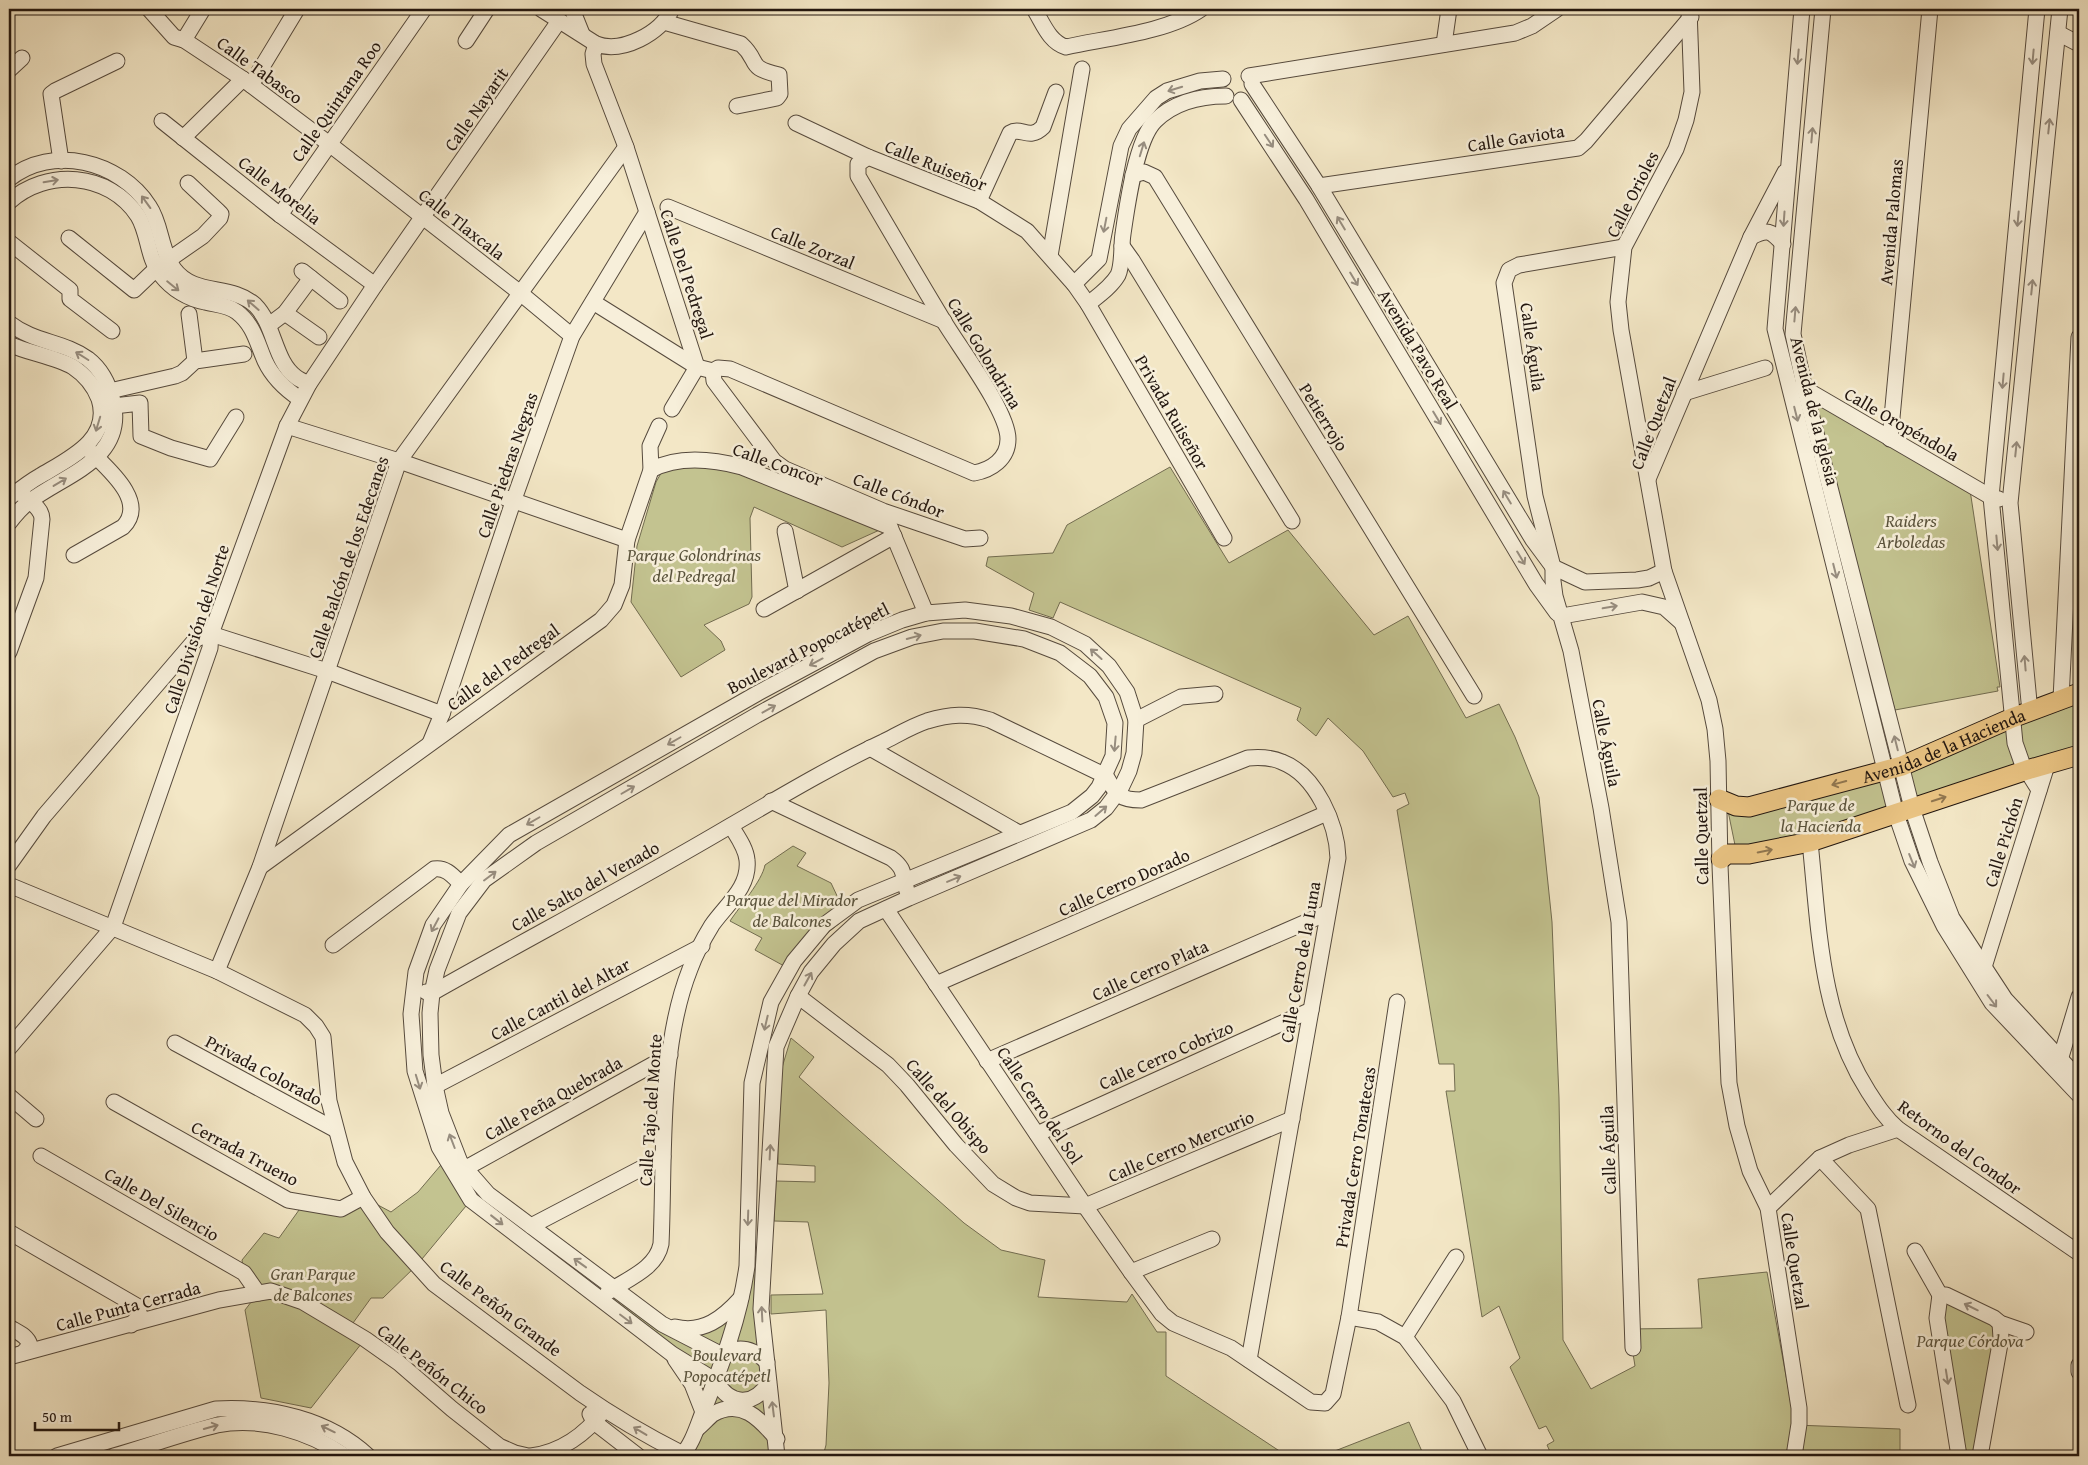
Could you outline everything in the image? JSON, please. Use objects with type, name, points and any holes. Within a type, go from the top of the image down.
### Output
[{"type":"main road","name":"Avenida de la Hacienda","points":[[1719,799],[1736,806],[1749,807],[1894,768],[2079,693]]},
{"type":"main road","points":[[1720,862],[1727,854],[1749,854],[1810,842],[2026,770],[2079,755]]},
{"type":"street","name":"Calle Tabasco","points":[[148,9],[174,37],[184,40],[247,82],[328,143]]},
{"type":"street","points":[[184,40],[203,9]]},
{"type":"street","points":[[183,138],[247,82],[297,9]]},
{"type":"street","name":"Calle Quintana Roo","points":[[280,215],[328,143],[424,9]]},
{"type":"street","points":[[466,41],[487,9]]},
{"type":"street","points":[[541,9],[596,44],[604,47],[616,47],[647,35],[664,22],[672,9]]},
{"type":"street","points":[[572,9],[582,34]]},
{"type":"street","points":[[1034,9],[1052,38],[1058,45],[1066,47],[1171,24],[1191,16],[1201,9]]},
{"type":"street","points":[[1444,44],[1448,9]]},
{"type":"street","points":[[1250,80],[1515,32],[1532,26],[1556,9]]},
{"type":"street","name":"Avenida de la Iglesia","points":[[1802,9],[1776,332],[1894,768]]},
{"type":"street","name":"Avenida de la Iglesia","points":[[1823,9],[1794,338],[1904,811]]},
{"type":"street","name":"Avenida Palomas","points":[[1890,439],[1930,9]]},
{"type":"street","points":[[2021,715],[1991,498],[2037,9]]},
{"type":"street","points":[[2039,790],[2026,770],[2015,743],[2021,715],[2010,502],[2060,9]]},
{"type":"street","name":"Calle Gaviota","points":[[1319,186],[1578,148],[1586,141],[1690,13]]},
{"type":"street","name":"Calle Orioles","points":[[1648,479],[1621,330],[1618,302],[1624,247],[1676,149],[1686,120],[1692,92],[1690,13]]},
{"type":"street","name":"Calle Nayarit","points":[[423,219],[560,21]]},
{"type":"street","points":[[664,22],[741,44],[756,67],[761,71],[779,75],[780,94],[777,98],[737,106]]},
{"type":"street","points":[[2058,32],[2079,44]]},
{"type":"street","name":"Calle Del Pedregal","points":[[596,44],[593,54],[594,64],[626,147],[697,366],[672,409]]},
{"type":"street","points":[[9,70],[22,58]]},
{"type":"street","points":[[61,161],[51,94],[54,90],[117,61]]},
{"type":"street","points":[[1050,256],[1082,69]]},
{"type":"street","points":[[1074,284],[1099,259],[1121,146],[1129,129],[1150,103],[1167,91],[1200,81],[1222,79],[1232,71],[1238,70],[1250,80]]},
{"type":"street","points":[[1222,79],[1221,85],[1226,96]]},
{"type":"street","points":[[1088,304],[1110,286],[1118,274],[1134,175],[1146,134],[1155,121],[1182,103],[1210,96],[1226,96],[1236,101],[1241,100],[1250,94],[1250,80]]},
{"type":"street","name":"Avenida Pavo Real","points":[[1250,80],[1319,186],[1533,540],[1553,567]]},
{"type":"street","points":[[979,201],[1010,133],[1013,131],[1027,134],[1040,130],[1043,127],[1056,92]]},
{"type":"street","name":"Avenida Pavo Real","points":[[1241,100],[1306,199],[1536,584],[1554,611],[1562,616]]},
{"type":"street","name":"Calle Morelia","points":[[162,122],[280,215],[376,285]]},
{"type":"street","name":"Calle Ruiseñor","points":[[796,123],[868,158],[979,201],[1027,231],[1074,284],[1088,304]]},
{"type":"street","name":"Calle Tlaxcala","points":[[328,143],[519,292],[572,336]]},
{"type":"street","name":"Calle Balcón de los Edecanes","points":[[217,971],[260,866],[399,461],[519,292],[626,147]]},
{"type":"street","name":"Calle Golondrina","points":[[593,302],[697,366],[714,371],[718,368],[730,369],[974,473],[993,467],[1001,460],[1008,440],[1003,415],[944,321],[858,176],[858,164],[868,158]]},
{"type":"street","points":[[9,179],[32,167],[61,161],[82,161],[110,170],[133,187],[149,206],[156,218],[162,263],[160,275],[174,288],[191,299],[222,305],[237,312],[248,322],[266,361],[285,389],[300,399]]},
{"type":"street","points":[[1788,165],[1809,167]]},
{"type":"street","name":"Calle Quetzal","points":[[1788,165],[1751,237],[1648,479],[1664,571],[1709,700],[1718,761],[1729,1083],[1737,1126],[1750,1171],[1768,1208],[1799,1408],[1799,1424],[1794,1456]]},
{"type":"street","name":"Petierrojo","points":[[1134,175],[1144,172],[1154,177],[1474,696]]},
{"type":"street","points":[[9,202],[26,188],[39,182],[52,180],[65,179],[94,183],[109,189],[130,206],[138,217],[145,230],[152,258],[174,269],[195,284],[207,289],[228,291],[245,298],[254,305],[269,325],[280,354],[295,376],[309,384]]},
{"type":"street","points":[[69,238],[134,290],[162,263],[203,236],[220,218],[221,214],[188,183]]},
{"type":"street","name":"Calle Zorzal","points":[[668,207],[944,321]]},
{"type":"street","name":"Calle Piedras Negras","points":[[430,743],[442,714],[513,502],[572,336],[648,212]]},
{"type":"street","name":"Calle División del Norte","points":[[9,1048],[113,927],[210,648],[211,634],[287,426],[309,384],[423,219]]},
{"type":"street","points":[[1751,237],[1762,232],[1769,232],[1783,244]]},
{"type":"street","points":[[9,242],[70,290],[70,299],[112,331]]},
{"type":"street","points":[[1122,246],[1292,521]]},
{"type":"street","name":"Calle Águila","points":[[1624,247],[1519,265],[1509,270],[1505,276],[1504,283],[1536,496],[1553,567],[1555,596],[1571,651],[1601,808],[1619,922],[1633,1348]]},
{"type":"street","points":[[269,325],[285,313],[307,275],[340,301]]},
{"type":"street","name":"Privada Ruiseñor","points":[[1088,304],[1224,538]]},
{"type":"street","points":[[285,313],[319,337]]},
{"type":"street","points":[[189,314],[195,361]]},
{"type":"street","points":[[9,323],[25,334],[44,342],[67,347],[80,354],[96,367],[104,392],[114,406],[112,436],[97,458],[30,501],[9,523]]},
{"type":"street","points":[[1776,332],[1794,338]]},
{"type":"street","points":[[2061,699],[2079,337]]},
{"type":"street","points":[[9,344],[72,366],[104,392],[175,376],[182,373],[195,361],[244,354]]},
{"type":"street","points":[[266,361],[280,354]]},
{"type":"street","name":"Calle Oropéndola","points":[[1784,366],[1805,390],[1991,498],[2010,502]]},
{"type":"street","points":[[1684,393],[1765,368]]},
{"type":"street","name":"Calle Cóndor","points":[[714,371],[714,381],[779,466],[883,512],[965,539],[980,538]]},
{"type":"street","points":[[14,494],[86,447],[100,426],[104,392]]},
{"type":"street","points":[[114,406],[140,403],[141,436],[172,448],[210,459],[236,417]]},
{"type":"street","points":[[287,426],[399,461],[627,540]]},
{"type":"street","name":"Calle del Pedregal","points":[[260,866],[601,620],[614,605],[622,584],[627,540],[651,470],[650,446],[659,426]]},
{"type":"street","points":[[74,555],[123,527],[128,522],[131,512],[131,500],[119,482],[86,447]]},
{"type":"street","name":"Calle Concor","points":[[651,470],[665,463],[678,461],[702,460],[724,462],[742,467],[892,532]]},
{"type":"street","points":[[1995,462],[2013,472]]},
{"type":"street","points":[[9,652],[36,578],[42,515],[30,501],[14,494]]},
{"type":"street","points":[[883,512],[926,613]]},
{"type":"street","points":[[785,531],[797,590]]},
{"type":"street","points":[[764,609],[892,532]]},
{"type":"street","points":[[1553,567],[1585,582],[1637,580],[1649,578],[1664,571]]},
{"type":"street","points":[[1562,616],[1642,602],[1664,607],[1683,623]]},
{"type":"street","name":"Boulevard Popocatépetl","points":[[724,1356],[662,1324],[488,1194],[460,1171],[439,1147],[415,1071],[411,1014],[416,972],[433,925],[461,884],[509,835],[758,693],[868,634],[902,620],[926,613],[965,610],[1011,616],[1050,627],[1068,635],[1085,644],[1109,666],[1127,692],[1136,720],[1134,752],[1129,771],[1116,794],[1106,808],[1091,820],[861,920],[834,944],[811,972],[798,996],[776,1047],[761,1309],[777,1439],[777,1456]]},
{"type":"street","points":[[943,611],[947,624],[943,631]]},
{"type":"street","name":"Boulevard Popocatépetl","points":[[682,1455],[698,1428],[716,1381],[735,1327],[743,1295],[747,1266],[752,1083],[771,1002],[794,961],[824,925],[858,900],[1072,812],[1092,796],[1106,776],[1116,740],[1115,723],[1106,697],[1090,676],[1080,667],[1060,654],[1024,639],[976,631],[943,631],[912,637],[874,651],[758,715],[536,843],[484,880],[459,913],[437,970],[432,993],[431,1055],[435,1086],[441,1113],[460,1162],[460,1171],[471,1200],[672,1354],[716,1381],[720,1388],[729,1396],[741,1400],[758,1396],[769,1382]]},
{"type":"street","points":[[9,865],[44,816],[196,639],[211,634],[327,671],[442,714]]},
{"type":"street","points":[[868,634],[874,651]]},
{"type":"street","points":[[1136,720],[1181,697],[1215,694]]},
{"type":"street","name":"Calle Salto del Venado","points":[[432,993],[731,826],[772,801],[870,748],[925,722],[956,714],[974,715],[990,720],[1106,776]]},
{"type":"street","points":[[870,748],[1019,833]]},
{"type":"street","name":"Calle Cerro de la Luna","points":[[1116,794],[1127,800],[1141,800],[1248,758],[1264,757],[1283,762],[1312,785],[1321,798],[1338,845],[1338,858],[1249,1360]]},
{"type":"street","name":"Calle Pichón","points":[[1984,967],[2046,765]]},
{"type":"street","points":[[1106,776],[1116,794]]},
{"type":"street","points":[[772,801],[891,858],[899,864],[904,872],[904,882],[909,898]]},
{"type":"street","points":[[1904,811],[1930,862],[1952,918],[2005,999],[2079,1079]]},
{"type":"street","points":[[1904,811],[1912,861],[1944,926],[1992,1003],[2079,1096]]},
{"type":"street","name":"Calle Cerro Dorado","points":[[936,984],[1327,814]]},
{"type":"street","name":"Calle Tajo del Monte","points":[[598,1298],[646,1267],[659,1254],[663,1218],[663,1157],[670,1055],[678,1010],[690,969],[712,925],[743,884],[748,870],[747,858],[731,826]]},
{"type":"street","name":"Retorno del Condor","points":[[1810,842],[1827,992],[1839,1035],[1861,1080],[1885,1119],[2079,1253]]},
{"type":"street","points":[[333,945],[434,869],[441,868],[446,870],[461,884]]},
{"type":"street","points":[[9,885],[113,927]]},
{"type":"street","points":[[852,905],[861,920]]},
{"type":"street","name":"Calle Cerro del Sol","points":[[886,908],[1130,1272],[1167,1318],[1226,1345],[1249,1360]]},
{"type":"street","name":"Calle Cerro Plata","points":[[987,1061],[1327,913]]},
{"type":"street","name":"Calle Peñón Grande","points":[[113,927],[217,971],[305,1015],[316,1026],[323,1037],[329,1101],[344,1162],[363,1197],[387,1232],[434,1284],[604,1410],[682,1455]]},
{"type":"street","points":[[1962,933],[1981,938],[1995,930]]},
{"type":"street","name":"Calle Cantil del Altar","points":[[435,1086],[702,946]]},
{"type":"street","points":[[414,990],[432,993]]},
{"type":"street","name":"Calle del Obispo","points":[[798,996],[888,1065],[907,1085],[956,1145],[993,1184],[1016,1198],[1030,1203],[1085,1206]]},
{"type":"street","points":[[2060,1060],[2079,997]]},
{"type":"street","name":"Privada Cerro Tonatecas","points":[[1249,1360],[1311,1402],[1325,1403],[1333,1394],[1349,1317],[1398,1002]]},
{"type":"street","name":"Calle Cerro Cobrizo","points":[[1037,1134],[1311,1010]]},
{"type":"street","name":"Privada Colorado","points":[[175,1043],[336,1130]]},
{"type":"street","name":"Calle Peña Quebrada","points":[[460,1171],[670,1055]]},
{"type":"street","points":[[9,1096],[36,1119]]},
{"type":"street","name":"Cerrada Trueno","points":[[114,1102],[288,1200],[342,1210],[363,1197]]},
{"type":"street","name":"Calle Cerro Mercurio","points":[[1085,1206],[1292,1119]]},
{"type":"street","points":[[1768,1208],[1820,1158],[1849,1145],[1898,1129]]},
{"type":"street","name":"Calle Del Silencio","points":[[41,1156],[244,1272],[258,1293]]},
{"type":"street","points":[[530,1226],[663,1157]]},
{"type":"street","points":[[1820,1158],[1868,1209],[1908,1405]]},
{"type":"street","points":[[9,1232],[137,1306],[140,1315],[131,1325]]},
{"type":"street","points":[[1130,1272],[1212,1239]]},
{"type":"street","points":[[1915,1251],[1940,1294],[1937,1318],[1959,1456]]},
{"type":"street","points":[[1405,1337],[1456,1257]]},
{"type":"street","name":"Calle Peñón Chico","points":[[258,1293],[271,1291],[303,1302],[357,1334],[400,1363],[452,1409],[499,1446],[514,1453],[530,1456],[557,1450],[571,1442],[594,1422],[604,1410]]},
{"type":"street","name":"Calle Punta Cerrada","points":[[16,1355],[219,1300],[258,1293]]},
{"type":"street","points":[[1940,1294],[1962,1302],[2000,1323],[2026,1332]]},
{"type":"street","points":[[662,1324],[688,1330],[698,1328],[730,1310],[743,1295]]},
{"type":"street","points":[[1349,1317],[1378,1322],[1405,1337],[1453,1401],[1480,1456]]},
{"type":"street","points":[[1980,1456],[2001,1338],[2000,1323]]},
{"type":"street","points":[[9,1327],[29,1341],[30,1345],[16,1355]]},
{"type":"street","points":[[724,1356],[737,1348],[760,1355],[767,1362]]},
{"type":"street","points":[[672,1354],[692,1384],[703,1412]]},
{"type":"street","points":[[2079,1365],[2079,1372]]},
{"type":"street","name":"Calle Peñón Grande","points":[[580,1393],[594,1422],[638,1456]]},
{"type":"street","points":[[57,1456],[216,1409],[238,1408],[302,1418],[345,1438],[368,1456]]},
{"type":"street","points":[[698,1428],[713,1414],[730,1409],[740,1410],[757,1417],[777,1439]]},
{"type":"street","points":[[114,1456],[218,1425],[238,1423],[294,1430],[319,1441],[345,1456]]},
{"type":"green space","name":"Raiders Arboledas","points":[[1808,396],[1970,490],[2000,687],[1997,687],[1998,691],[1895,710]]},
{"type":"green space","name":"Parque Golondrinas del Pedregal","points":[[707,467],[752,472],[884,528],[842,547],[754,507],[750,518],[752,597],[749,604],[704,625],[721,641],[725,650],[681,677],[631,602],[637,546],[656,482],[664,468]]},
{"type":"green space","points":[[1170,467],[1229,563],[1288,530],[1374,635],[1408,616],[1466,718],[1499,704],[1515,737],[1539,797],[1552,922],[1559,1098],[1563,1340],[1591,1389],[1635,1366],[1629,1329],[1702,1328],[1698,1279],[1767,1272],[1795,1425],[1900,1429],[1900,1456],[1552,1456],[1547,1445],[1554,1441],[1546,1426],[1539,1429],[1510,1367],[1520,1358],[1499,1306],[1482,1317],[1446,1091],[1455,1091],[1454,1064],[1439,1064],[1397,810],[1409,804],[1405,793],[1393,797],[1363,751],[1328,718],[1316,736],[1297,720],[1301,708],[1060,602],[1053,618],[1029,610],[1034,593],[986,566],[988,557],[1053,553],[1067,525]]},
{"type":"green space","points":[[2079,697],[2079,753],[2027,768],[2014,720]]},
{"type":"green space","name":"Parque de la Hacienda","points":[[2011,720],[2023,769],[1913,806],[1904,767]]},
{"type":"green space","name":"Parque de la Hacienda","points":[[1882,775],[1893,813],[1752,851],[1735,845],[1727,806]]},
{"type":"green space","name":"Parque del Mirador de Balcones","points":[[793,846],[806,853],[797,866],[831,883],[847,917],[809,948],[795,972],[755,950],[762,938],[730,921],[755,886],[765,865]]},
{"type":"green space","points":[[791,1038],[814,1057],[799,1077],[964,1223],[1001,1250],[1045,1260],[1038,1297],[1127,1302],[1132,1294],[1157,1332],[1166,1332],[1166,1376],[1287,1456],[823,1456],[826,1445],[829,1383],[826,1310],[771,1314],[771,1295],[823,1294],[808,1222],[774,1221],[776,1181],[815,1182],[815,1166],[778,1164],[777,1084]]},
{"type":"green space","name":"Gran Parque de Balcones","points":[[446,1159],[471,1200],[417,1265],[383,1298],[371,1298],[353,1323],[365,1339],[311,1408],[261,1398],[245,1310],[258,1293],[244,1273],[242,1260],[264,1233],[279,1238],[304,1203],[341,1209],[363,1197],[391,1212],[418,1192]]},
{"type":"green space","name":"Boulevard Popocatépetl","points":[[755,1256],[762,1296],[777,1456],[680,1456],[698,1426],[688,1375],[601,1298],[616,1291],[688,1331],[744,1295]]},
{"type":"green space","name":"Parque Córdova","points":[[1946,1297],[1999,1324],[1980,1456],[1960,1456],[1941,1335]]},
{"type":"green space","points":[[1409,1422],[1424,1456],[1322,1456]]}]
